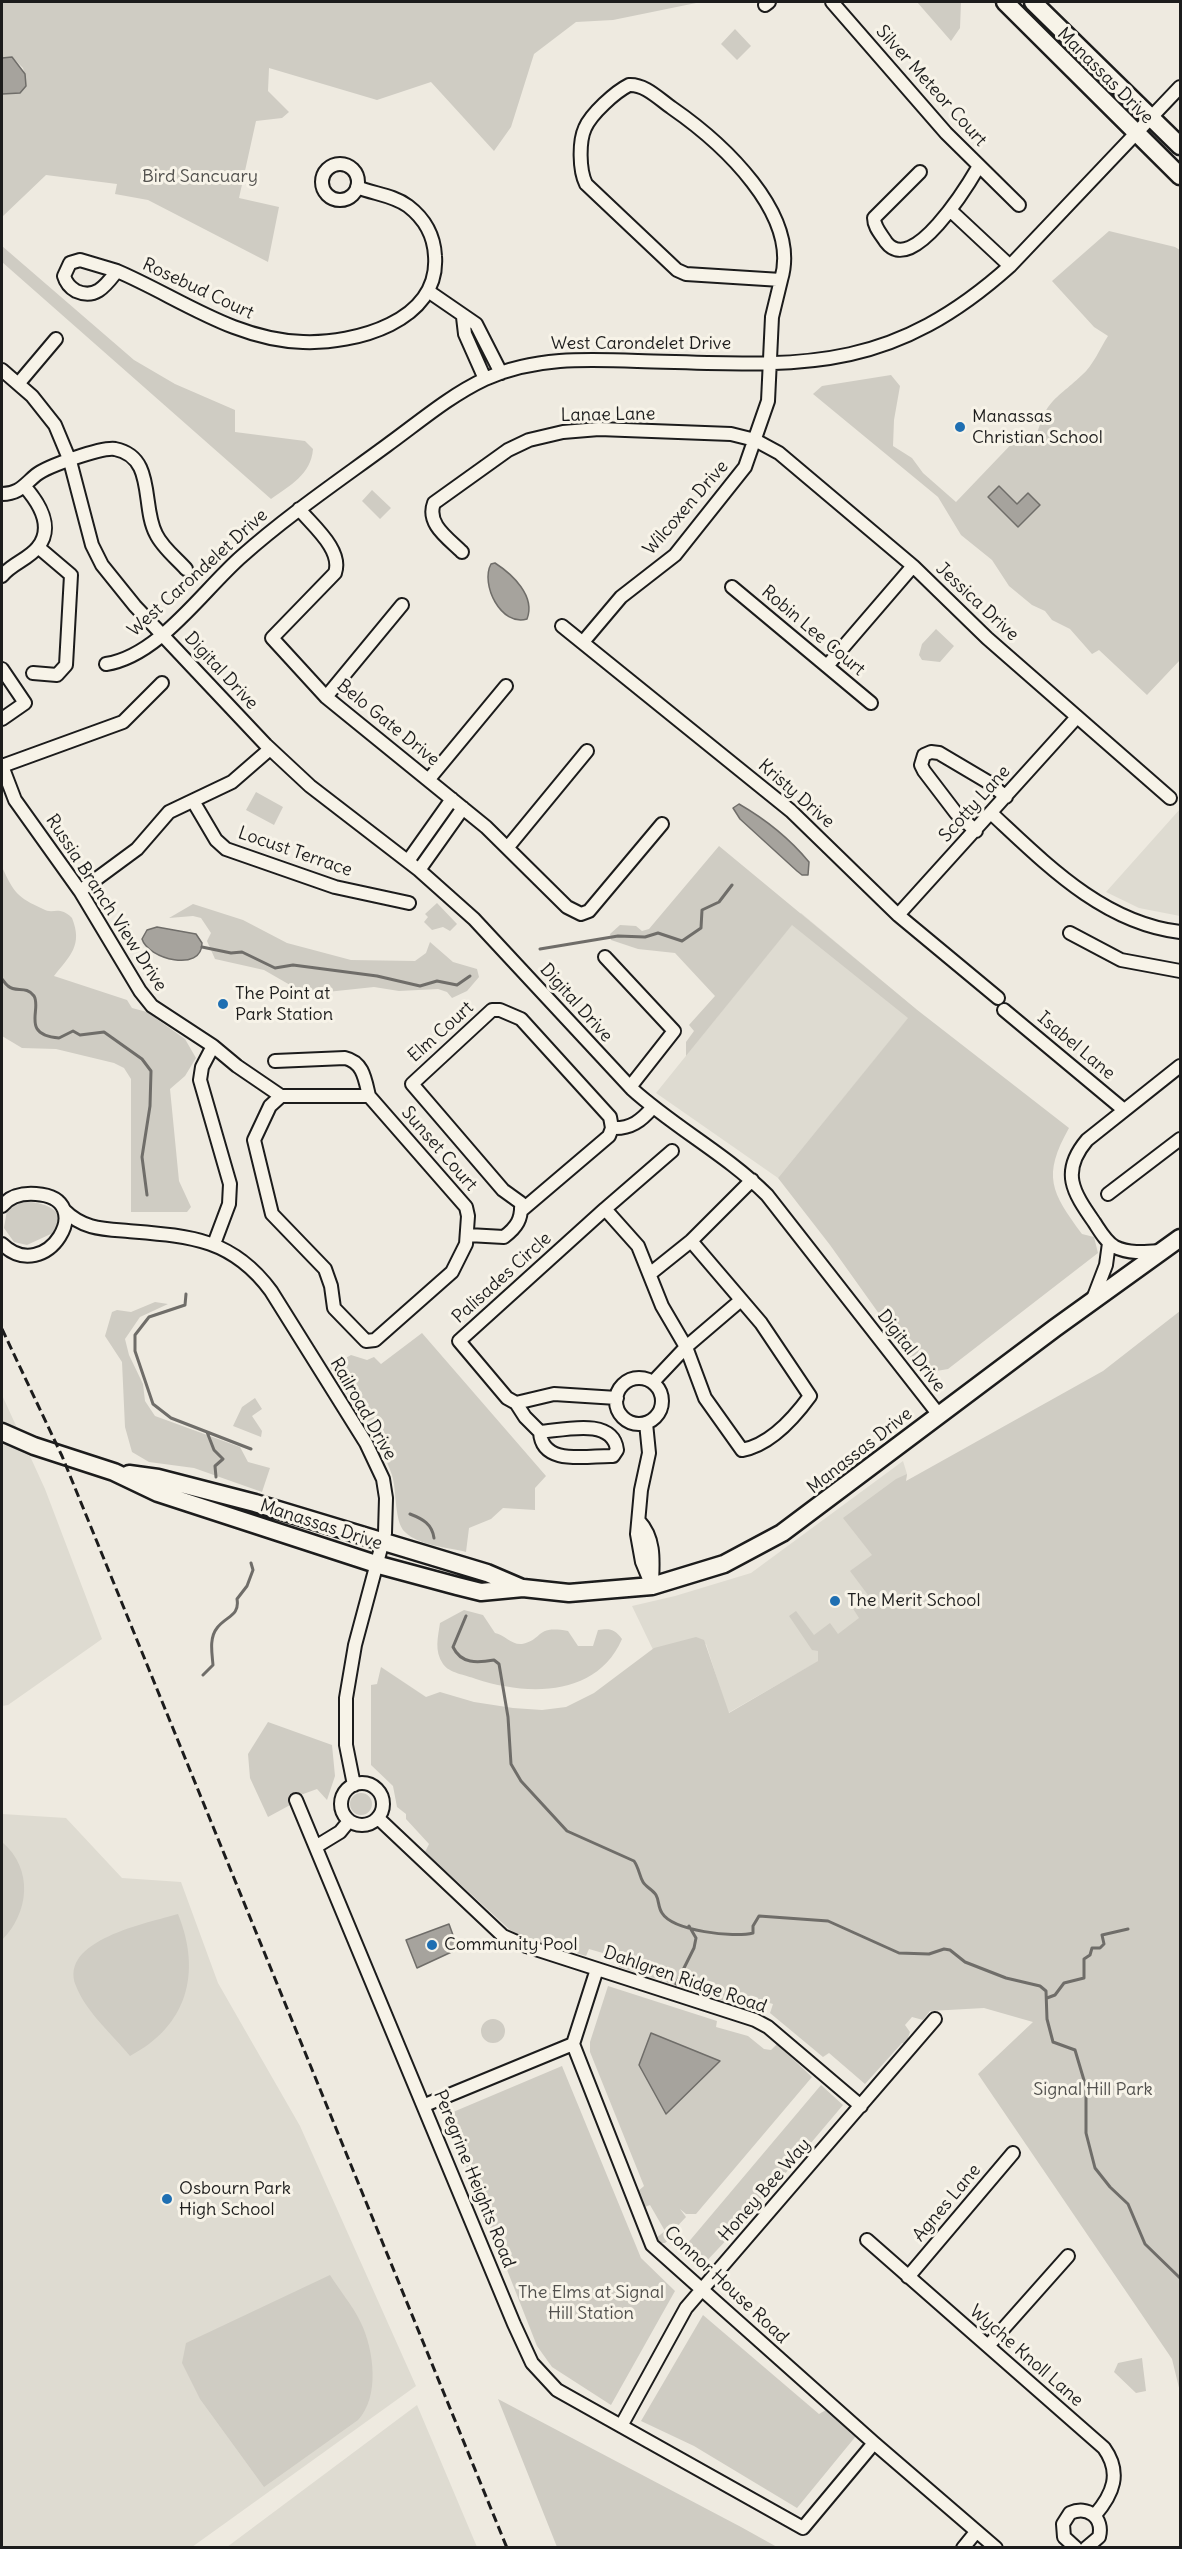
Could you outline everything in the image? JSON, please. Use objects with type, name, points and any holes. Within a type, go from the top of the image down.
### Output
[{"type":"main road","name":"Manassas Drive","points":[[1005,2],[1180,176]]},
{"type":"main road","name":"Manassas Drive","points":[[1033,2],[1180,146]]},
{"type":"main road","name":"Manassas Drive","points":[[2,1432],[34,1446],[114,1472],[158,1493],[377,1564],[481,1592],[523,1588],[569,1593],[652,1586],[724,1564],[782,1533],[1180,1238]]},
{"type":"main road","name":"Manassas Drive","points":[[2,1442],[34,1446]]},
{"type":"main road","name":"Manassas Drive","points":[[114,1472],[158,1478],[487,1573],[523,1588]]},
{"type":"street","name":"Silver Meteor Court","points":[[832,2],[933,118],[1019,205]]},
{"type":"street","name":"Wilcoxen Drive","points":[[583,642],[621,597],[659,570],[683,546],[737,480],[755,441],[768,401],[772,317],[785,265],[784,246],[762,194],[700,128],[635,85],[622,88],[589,121],[582,138],[582,172],[586,184],[677,270],[695,277],[781,280]]},
{"type":"street","name":"West Carondelet Drive","points":[[106,664],[130,657],[162,635],[240,558],[299,509],[437,409],[485,379],[501,373],[561,360],[770,363],[837,359],[889,344],[955,311],[1010,266],[1180,87]]},
{"type":"street","name":"Silver Meteor Court","points":[[920,172],[874,218],[876,227],[890,246],[896,250],[909,249],[935,229],[979,166]]},
{"type":"street","points":[[357,187],[406,205],[429,228],[436,262],[428,291],[444,300],[480,329],[501,373]]},
{"type":"street","points":[[950,210],[1010,266]]},
{"type":"street","name":"Rosebud Court","points":[[117,271],[233,328],[277,340],[301,342],[336,341],[362,335],[409,313],[428,291]]},
{"type":"street","points":[[463,317],[465,334],[485,379]]},
{"type":"street","points":[[18,384],[56,339]]},
{"type":"street","name":"Digital Drive","points":[[2,369],[45,410],[60,434],[70,460],[92,545],[102,565],[162,635],[270,748],[310,786],[408,861],[474,919],[630,1087],[653,1107],[730,1161],[767,1195],[939,1415]]},
{"type":"street","name":"Lanae Lane","points":[[462,552],[434,522],[431,511],[434,503],[508,450],[529,440],[563,432],[599,429],[731,434],[755,441]]},
{"type":"street","name":"Jessica Drive","points":[[755,441],[779,453],[913,566],[987,638],[1170,798]]},
{"type":"street","points":[[2,494],[17,492],[46,469],[112,449],[134,458],[142,472],[155,534],[186,569]]},
{"type":"street","points":[[2,576],[38,547],[45,527],[41,508],[25,487]]},
{"type":"street","name":"Belo Gate Drive","points":[[299,509],[334,551],[338,564],[335,573],[272,638],[326,697],[364,730],[429,779],[508,847],[567,907],[574,912],[584,913],[662,824]]},
{"type":"street","points":[[33,673],[57,675],[66,665],[71,576],[38,547]]},
{"type":"street","points":[[827,666],[913,566]]},
{"type":"street","name":"Robin Lee Court","points":[[732,586],[871,703]]},
{"type":"street","points":[[326,697],[402,605]]},
{"type":"street","name":"Kristy Drive","points":[[562,626],[791,811],[898,915],[1001,1004]]},
{"type":"street","points":[[2,669],[25,703],[2,719]]},
{"type":"street","name":"Russia Branch View Drive","points":[[162,683],[123,722],[2,766],[15,800],[80,891],[140,991],[152,1006],[213,1046]]},
{"type":"street","points":[[429,779],[507,686]]},
{"type":"street","name":"Scotty Lane","points":[[898,915],[1077,717]]},
{"type":"street","points":[[80,891],[137,849],[170,812],[232,782],[270,748]]},
{"type":"street","points":[[508,847],[587,751]]},
{"type":"street","points":[[976,831],[956,813],[924,771],[921,765],[924,755],[931,752],[939,753],[988,782],[1006,797]]},
{"type":"street","points":[[408,861],[452,799]]},
{"type":"street","name":"Locust Terrace","points":[[193,801],[209,830],[226,849],[335,887],[408,903]]},
{"type":"street","points":[[419,870],[462,808]]},
{"type":"street","points":[[991,813],[1052,869],[1093,899],[1135,920],[1180,932]]},
{"type":"street","points":[[1070,933],[1121,960],[1180,971]]},
{"type":"street","points":[[605,957],[674,1031],[630,1087]]},
{"type":"street","name":"Isabel Lane","points":[[1001,1004],[1124,1110]]},
{"type":"street","name":"Elm Court","points":[[522,1210],[521,1203],[503,1190],[412,1084],[492,1010],[500,1010],[520,1019],[610,1117],[612,1128]]},
{"type":"street","points":[[214,1244],[229,1204],[230,1184],[200,1080],[202,1067],[213,1046],[237,1066],[281,1096],[369,1096],[359,1065],[353,1060],[345,1058],[275,1061]]},
{"type":"street","points":[[1162,1251],[1126,1250],[1109,1243],[1079,1201],[1071,1180],[1071,1169],[1075,1153],[1087,1140],[1180,1066]]},
{"type":"street","name":"Sunset Court","points":[[281,1096],[270,1106],[254,1140],[272,1214],[324,1269],[331,1286],[334,1308],[366,1341],[375,1340],[447,1278],[462,1254],[468,1235],[466,1207],[369,1096]]},
{"type":"street","points":[[468,1235],[504,1237],[517,1225],[522,1210],[609,1136],[612,1128],[626,1129],[653,1107]]},
{"type":"street","points":[[1108,1194],[1180,1139]]},
{"type":"street","name":"Palisades Circle","points":[[540,1432],[590,1428],[608,1432],[615,1440],[617,1450],[613,1456],[560,1456],[547,1450],[541,1440],[540,1432],[525,1417],[516,1403],[507,1398],[459,1341],[672,1151]]},
{"type":"street","points":[[651,1273],[691,1241],[752,1180]]},
{"type":"street","name":"Railroad Drive","points":[[2,1206],[14,1197],[34,1194],[52,1199],[73,1220],[93,1229],[182,1236],[214,1244],[250,1267],[267,1285],[366,1443],[383,1479],[387,1515],[383,1542],[355,1645],[346,1698],[346,1745],[354,1785]]},
{"type":"street","points":[[605,1209],[638,1246],[651,1273],[662,1306],[686,1347],[705,1398],[742,1449],[751,1448],[770,1437],[795,1416],[810,1396],[741,1300],[691,1241]]},
{"type":"street","points":[[57,1241],[65,1227],[64,1210]]},
{"type":"street","name":"Railroad Drive","points":[[2,1244],[8,1250],[22,1255],[44,1250],[57,1241],[93,1229]]},
{"type":"street","points":[[1092,1301],[1106,1265],[1109,1243]]},
{"type":"street","points":[[653,1382],[686,1347],[741,1300]]},
{"type":"street","points":[[641,1378],[653,1382],[659,1388],[663,1402],[657,1416],[646,1423],[636,1424],[624,1418],[617,1405],[618,1391],[627,1381],[641,1378]]},
{"type":"street","points":[[516,1403],[554,1394],[616,1398]]},
{"type":"street","points":[[646,1423],[649,1453],[640,1500],[637,1534],[642,1562],[652,1586]]},
{"type":"street","points":[[369,1784],[379,1792],[383,1804],[378,1818],[362,1825],[349,1821],[342,1811],[341,1802],[346,1790],[354,1785],[369,1784]]},
{"type":"street","name":"Peregrine Heights Road","points":[[296,1800],[532,2363],[557,2390],[803,2528],[874,2443]]},
{"type":"street","name":"Dahlgren Ridge Road","points":[[378,1818],[503,1936],[526,1946],[762,2023],[861,2106]]},
{"type":"street","points":[[317,1846],[340,1832],[349,1821]]},
{"type":"street","points":[[425,2105],[573,2044],[597,1969]]},
{"type":"street","name":"Honey Bee Way","points":[[621,2426],[686,2308],[935,2019]]},
{"type":"street","name":"Connor House Road","points":[[573,2044],[652,2245],[874,2443],[996,2547]]},
{"type":"street","name":"Agnes Lane","points":[[908,2277],[1013,2153]]},
{"type":"street","name":"Wyche Knoll Lane","points":[[867,2240],[1110,2456],[1114,2470],[1114,2487],[1095,2515]]},
{"type":"street","points":[[988,2346],[1068,2256]]},
{"type":"street","points":[[1069,2546],[1062,2530],[1066,2518],[1070,2513],[1083,2510],[1095,2515],[1100,2526],[1095,2546]]},
{"type":"street","points":[[963,2547],[976,2532]]},
{"type":"shaded area","points":[[12,57],[25,74],[26,86],[20,93],[2,94],[2,58]]},
{"type":"shaded area","points":[[999,486],[1017,504],[1028,493],[1040,505],[1018,527],[988,497]]},
{"type":"shaded area","points":[[495,563],[521,586],[528,602],[527,619],[518,620],[509,617],[495,602],[488,582],[488,572],[491,564]]},
{"type":"shaded area","points":[[739,804],[768,823],[794,845],[809,862],[808,875],[802,875],[797,871],[740,819],[733,808]]},
{"type":"shaded area","points":[[1180,809],[1180,916],[1139,908],[1106,892]]},
{"type":"shaded area","points":[[801,913],[916,1009],[778,1178],[656,1093]]},
{"type":"shaded area","points":[[157,927],[196,934],[202,943],[200,952],[193,958],[174,960],[154,952],[146,946],[142,939],[147,930]]},
{"type":"shaded area","points":[[2,1395],[45,1489],[102,1639],[8,1705],[2,1706]]},
{"type":"shaded area","points":[[903,1461],[907,1474],[892,1549],[861,1628],[819,1661],[728,1713],[706,1644],[657,1658],[632,1606],[675,1596],[751,1573]]},
{"type":"shaded area","name":"Osbourn Park High School","points":[[2,1814],[66,1818],[122,1878],[181,1882],[218,1983],[300,2126],[416,2386],[192,2547],[2,2547]]},
{"type":"shaded area","name":"Community Pool","points":[[449,1924],[458,1949],[417,1968],[406,1940]]},
{"type":"shaded area","points":[[651,2033],[720,2061],[666,2114],[639,2065]]},
{"type":"shaded area","points":[[417,2405],[477,2547],[227,2547]]},
{"type":"green space","name":"Bird Sancuary","points":[[2,2],[701,2],[613,20],[576,22],[534,54],[511,127],[494,151],[431,82],[377,100],[269,68],[268,91],[289,112],[282,118],[256,121],[239,198],[279,207],[268,262],[148,200],[115,194],[117,184],[46,175],[2,217],[2,94],[20,93],[26,80],[23,68],[12,57],[2,58]]},
{"type":"green space","points":[[917,2],[961,2],[960,28],[951,41]]},
{"type":"green space","points":[[735,29],[751,46],[737,60],[721,44]]},
{"type":"green space","points":[[1109,231],[1180,250],[1180,660],[1147,695],[1099,650],[1092,654],[1070,629],[1052,620],[1045,611],[1032,605],[1009,586],[992,560],[961,535],[938,497],[813,394],[822,386],[891,375],[900,386],[894,420],[893,446],[912,458],[923,473],[956,502],[1021,434],[1035,442],[1043,417],[1051,403],[1086,371],[1108,336],[1094,327],[1052,281]]},
{"type":"green space","points":[[2,246],[134,360],[175,384],[235,410],[235,432],[305,441],[313,449],[304,473],[271,499],[2,262]]},
{"type":"green space","points":[[372,490],[391,508],[380,519],[362,501]]},
{"type":"green space","points":[[936,629],[954,646],[940,662],[922,660],[919,655],[922,644]]},
{"type":"green space","points":[[256,792],[283,807],[274,825],[246,810]]},
{"type":"green space","points":[[719,846],[916,1009],[1069,1128],[1055,1159],[1054,1183],[1063,1206],[1082,1234],[1094,1237],[1098,1253],[948,1369],[931,1372],[917,1367],[830,1245],[778,1178],[908,1018],[792,925],[686,1056],[686,1042],[694,1031],[689,1025],[715,996],[675,953],[638,949],[611,940],[610,934],[620,925],[636,926],[642,931],[649,929]]},
{"type":"green space","points":[[2,867],[13,889],[22,897],[47,911],[60,911],[72,918],[76,936],[73,950],[54,976],[127,1000],[132,1008],[147,1012],[185,1039],[196,1058],[185,1076],[170,1089],[179,1181],[191,1207],[187,1212],[131,1212],[131,1079],[124,1068],[114,1063],[56,1049],[22,1048],[2,1036]]},
{"type":"green space","points":[[437,903],[457,924],[450,931],[443,927],[432,930],[424,922],[428,917],[425,914]]},
{"type":"green space","points":[[193,904],[243,920],[287,943],[351,960],[415,961],[426,953],[430,942],[453,962],[477,969],[479,977],[467,991],[452,998],[447,992],[438,989],[399,991],[374,987],[327,992],[297,989],[264,970],[215,959],[207,941],[211,933],[201,918],[193,916],[169,918]]},
{"type":"green space","points":[[24,1201],[52,1208],[59,1217],[55,1232],[27,1245],[14,1242],[4,1228],[7,1210]]},
{"type":"green space","points":[[155,1302],[168,1304],[140,1317],[125,1339],[129,1355],[143,1384],[145,1401],[155,1416],[240,1447],[248,1462],[270,1468],[262,1492],[194,1468],[149,1462],[132,1452],[125,1427],[122,1362],[105,1336],[112,1312],[117,1310],[131,1312]]},
{"type":"green space","name":"Signal Hill Park","points":[[1180,1311],[1180,2392],[1172,2359],[978,2074],[1033,2022],[984,2008],[930,2011],[923,2020],[912,2017],[905,2025],[910,2032],[906,2044],[902,2043],[865,2084],[829,2053],[823,2057],[770,2013],[773,2004],[728,1991],[724,2001],[619,1967],[620,1958],[589,1949],[586,1956],[520,1936],[510,1930],[425,1852],[429,1844],[406,1819],[406,1814],[397,1807],[393,1786],[371,1765],[371,1685],[377,1684],[381,1667],[426,1697],[440,1692],[474,1702],[513,1708],[542,1710],[566,1707],[594,1693],[654,1648],[696,1637],[704,1640],[729,1713],[818,1661],[818,1651],[812,1650],[789,1616],[796,1611],[814,1635],[830,1623],[838,1634],[859,1618],[852,1607],[868,1595],[850,1571],[872,1555],[843,1518],[896,1479],[907,1474],[906,1481],[1103,1371]]},
{"type":"green space","points":[[422,1333],[546,1476],[535,1488],[535,1510],[503,1508],[491,1519],[469,1528],[466,1552],[418,1540],[411,1537],[401,1527],[397,1514],[394,1482],[386,1461],[372,1433],[330,1367],[351,1355],[367,1360],[374,1357],[381,1364]]},
{"type":"green space","points":[[255,1398],[262,1409],[252,1416],[262,1431],[261,1437],[233,1426],[242,1407]]},
{"type":"green space","points":[[464,1610],[483,1615],[495,1633],[518,1644],[529,1642],[544,1631],[550,1630],[568,1631],[578,1646],[593,1646],[598,1630],[612,1630],[622,1639],[611,1658],[596,1672],[579,1682],[538,1689],[496,1685],[453,1672],[440,1659],[437,1644],[440,1623]]},
{"type":"green space","points":[[268,1722],[332,1745],[335,1776],[327,1800],[317,1789],[295,1797],[292,1804],[268,1817],[250,1778],[248,1754]]},
{"type":"green space","points":[[361,1793],[369,1796],[372,1804],[369,1812],[361,1815],[353,1812],[350,1804],[353,1796]]},
{"type":"green space","points":[[2,1842],[19,1865],[24,1891],[18,1917],[2,1940]]},
{"type":"green space","points":[[178,1914],[189,1957],[184,1996],[177,2013],[165,2029],[149,2044],[130,2056],[100,2023],[80,1996],[74,1970],[80,1957],[92,1945],[128,1929]]},
{"type":"green space","points":[[608,1986],[717,2021],[716,2027],[748,2036],[764,2049],[771,2050],[777,2044],[812,2077],[696,2214],[686,2214],[680,2209],[686,2217],[665,2243],[658,2243],[656,2238],[665,2231],[650,2205],[642,2208],[636,2193],[644,2186],[590,2052],[590,2042]]},
{"type":"green space","points":[[493,2019],[502,2022],[505,2031],[502,2040],[493,2043],[484,2040],[481,2031],[484,2022]]},
{"type":"green space","name":"The Elms at Signal Hill Station","points":[[562,2066],[641,2258],[675,2291],[611,2405],[552,2367],[537,2346],[446,2115]]},
{"type":"green space","points":[[821,2085],[843,2105],[751,2214],[700,2268],[681,2251]]},
{"type":"green space","points":[[330,2275],[366,2334],[373,2373],[370,2399],[358,2420],[264,2487],[200,2399],[182,2363],[186,2343]]},
{"type":"green space","points":[[703,2315],[819,2414],[826,2410],[856,2436],[797,2508],[694,2446],[641,2421]]},
{"type":"green space","points":[[1142,2358],[1146,2391],[1136,2393],[1114,2372],[1118,2363]]},
{"type":"green space","points":[[498,2399],[741,2527],[777,2547],[557,2547]]},
{"type":"waterway","points":[[540,949],[618,936],[645,937],[658,933],[682,941],[701,928],[702,910],[719,902],[732,885]]},
{"type":"waterway","points":[[202,947],[231,953],[242,952],[275,968],[293,965],[377,976],[420,986],[437,981],[457,985],[470,976]]},
{"type":"waterway","points":[[2,979],[11,988],[28,991],[34,996],[35,1021],[40,1032],[59,1038],[73,1031],[80,1035],[104,1032],[142,1059],[151,1071],[150,1106],[142,1157],[147,1195]]},
{"type":"waterway","points":[[186,1294],[185,1305],[149,1317],[135,1335],[135,1351],[153,1404],[171,1418],[251,1449]]},
{"type":"waterway","points":[[207,1432],[214,1450],[223,1459],[215,1466],[216,1477]]},
{"type":"waterway","points":[[410,1514],[426,1523],[434,1538]]},
{"type":"waterway","points":[[203,1675],[213,1665],[214,1632],[236,1609],[237,1599],[247,1586],[253,1570],[251,1563]]},
{"type":"waterway","points":[[466,1616],[453,1647],[460,1657],[470,1661],[494,1660],[499,1664],[508,1717],[511,1764],[521,1781],[567,1831],[634,1861],[643,1882],[656,1895],[661,1911],[668,1919],[691,1929],[732,1935],[753,1933],[753,1926],[759,1916],[828,1921],[899,1953],[929,1954],[944,1949],[950,1950],[965,1962],[1006,1978],[1040,1986],[1046,1991],[1047,2019],[1053,2042],[1075,2050],[1086,2087],[1086,2133],[1095,2168],[1128,2204],[1145,2244],[1180,2278]]},
{"type":"waterway","points":[[676,1984],[694,1948],[696,1938],[689,1926]]},
{"type":"waterway","points":[[1047,1998],[1055,1995],[1064,1983],[1084,1978],[1084,1959],[1090,1955],[1092,1948],[1100,1948],[1104,1944],[1102,1935],[1128,1929]]},
{"type":"railway","points":[[2,1329],[62,1456],[507,2548]]},
{"type":"place","name":"Manassas Christian School","points":[[960,427]]},
{"type":"place","name":"The Point at Park Station","points":[[223,1004]]},
{"type":"place","name":"The Merit School","points":[[835,1601]]},
{"type":"place","name":"Community Pool","points":[[432,1945]]},
{"type":"place","name":"Osbourn Park High School","points":[[167,2199]]}]
